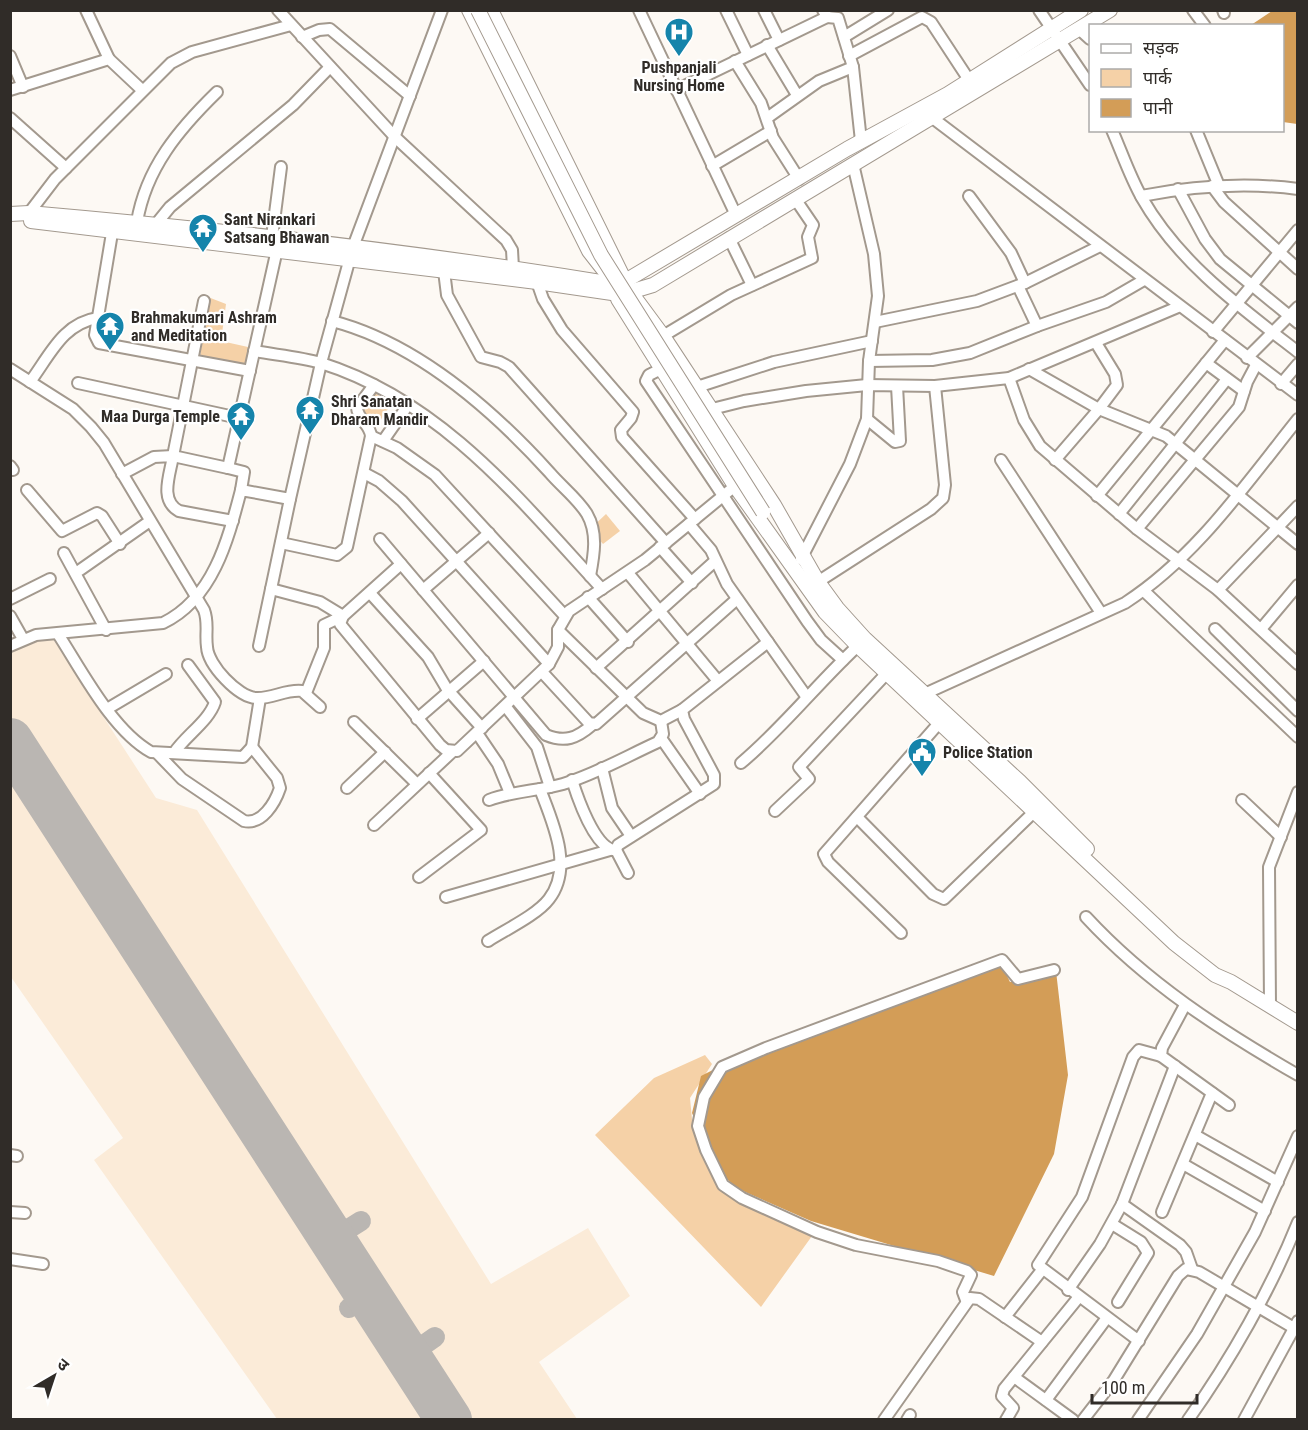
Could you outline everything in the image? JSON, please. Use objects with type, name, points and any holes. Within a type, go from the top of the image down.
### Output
[{"type":"main road","points":[[469,10],[589,251],[663,336],[697,387],[803,555],[813,586],[825,612],[862,642],[970,743],[1035,811],[1174,943],[1215,975],[1231,982],[1298,1023]]},
{"type":"main road","points":[[478,10],[601,255],[764,514],[774,542]]},
{"type":"main road","points":[[491,10],[661,369],[735,486],[794,571],[813,586]]},
{"type":"main road","points":[[622,288],[736,215],[861,141],[926,113],[1056,35],[1081,10]]},
{"type":"main road","points":[[18,214],[157,223],[444,271],[535,276],[622,288],[653,285],[853,164],[969,80],[1056,35],[1079,29],[1110,10]]},
{"type":"main road","points":[[507,87],[524,77]]},
{"type":"main road","points":[[18,214],[28,220],[111,233],[276,242]]},
{"type":"main road","points":[[351,254],[513,268],[535,276]]},
{"type":"main road","points":[[764,514],[788,530]]},
{"type":"main road","points":[[862,642],[887,673],[919,696],[940,722],[1020,782],[1149,912],[1231,982]]},
{"type":"street","points":[[86,10],[109,59],[142,90]]},
{"type":"street","points":[[278,10],[396,138],[506,240],[512,250],[513,268]]},
{"type":"street","points":[[639,10],[736,215]]},
{"type":"street","points":[[726,10],[748,55]]},
{"type":"street","points":[[764,10],[779,40]]},
{"type":"street","points":[[844,37],[888,10]]},
{"type":"street","points":[[1039,10],[1089,84]]},
{"type":"street","points":[[1193,10],[1204,24]]},
{"type":"street","points":[[259,646],[290,499],[332,321],[351,254],[396,138],[437,13]]},
{"type":"street","points":[[676,90],[779,40],[825,14],[838,18],[853,67],[861,141]]},
{"type":"street","points":[[849,56],[922,17],[931,22],[969,80]]},
{"type":"street","points":[[18,214],[171,63],[192,52],[291,25]]},
{"type":"street","points":[[302,37],[319,30],[330,29],[410,96]]},
{"type":"street","points":[[1079,29],[1089,38]]},
{"type":"street","points":[[767,45],[797,95]]},
{"type":"street","points":[[10,56],[23,87]]},
{"type":"street","points":[[10,90],[109,59]]},
{"type":"street","points":[[735,61],[761,103],[771,131],[799,179]]},
{"type":"street","points":[[157,223],[170,207],[293,105],[330,67]]},
{"type":"street","points":[[767,118],[819,81],[853,67]]},
{"type":"street","points":[[136,222],[142,193],[167,148],[187,121],[217,92]]},
{"type":"street","points":[[926,113],[1178,307],[1298,395]]},
{"type":"street","points":[[10,118],[66,168]]},
{"type":"street","points":[[712,166],[771,131]]},
{"type":"street","points":[[1113,132],[1141,196],[1175,244],[1236,306],[1298,352]]},
{"type":"street","points":[[1197,132],[1224,202],[1298,269]]},
{"type":"street","points":[[794,571],[850,464],[867,419],[867,385],[875,322],[877,276],[853,164]]},
{"type":"street","points":[[228,468],[276,242],[281,167]]},
{"type":"street","points":[[1141,196],[1178,189],[1216,186],[1272,185],[1298,189]]},
{"type":"street","points":[[1178,189],[1205,239],[1220,259],[1294,319]]},
{"type":"street","points":[[969,196],[1011,254],[1037,326]]},
{"type":"street","points":[[663,336],[752,285],[812,258],[808,237],[813,225],[795,200]]},
{"type":"street","points":[[1213,332],[1298,230]]},
{"type":"street","points":[[111,233],[95,335],[102,345],[250,370]]},
{"type":"street","points":[[729,238],[752,285]]},
{"type":"street","points":[[875,322],[977,301],[1022,285],[1100,246]]},
{"type":"street","points":[[444,271],[447,295],[481,357],[509,367],[663,545],[692,583]]},
{"type":"street","points":[[535,276],[543,299],[562,330],[633,412],[621,430],[622,437],[692,521],[737,599],[806,696]]},
{"type":"street","points":[[869,360],[932,360],[970,353],[1106,302],[1144,280]]},
{"type":"street","points":[[204,301],[167,496],[172,507],[179,511],[233,521]]},
{"type":"street","points":[[690,415],[771,396],[867,385],[936,386],[1009,378],[1178,307]]},
{"type":"street","points":[[1137,528],[1239,407],[1252,362],[1273,333],[1294,319],[1298,307]]},
{"type":"street","points":[[30,382],[73,325],[82,320],[98,318]]},
{"type":"street","points":[[332,321],[362,329],[382,338],[465,391],[499,418],[586,513],[596,538],[590,576]]},
{"type":"street","points":[[1097,496],[1225,340]]},
{"type":"street","points":[[697,387],[774,362],[872,341]]},
{"type":"street","points":[[1055,459],[1115,389],[1117,379],[1096,343]]},
{"type":"street","points":[[254,351],[321,363],[374,385],[450,432],[486,463],[602,589]]},
{"type":"street","points":[[1206,363],[1244,391]]},
{"type":"street","points":[[1281,384],[1298,364]]},
{"type":"street","points":[[10,369],[73,409],[91,427],[122,474],[206,615],[207,647],[212,660],[238,692],[260,698],[296,690],[306,693],[321,707]]},
{"type":"street","points":[[661,369],[649,375],[646,381],[807,621],[821,640],[843,660]]},
{"type":"street","points":[[1029,369],[1099,409],[1159,432],[1298,544]]},
{"type":"street","points":[[1009,378],[1032,436],[1055,459],[1119,514],[1218,590],[1298,664]]},
{"type":"street","points":[[1119,514],[1227,379]]},
{"type":"street","points":[[78,383],[239,418]]},
{"type":"street","points":[[281,543],[337,555],[347,547],[371,436],[371,430],[358,414],[357,408],[374,385]]},
{"type":"street","points":[[867,419],[895,442],[900,441],[897,386]]},
{"type":"street","points":[[813,586],[931,509],[943,498],[945,485],[936,386]]},
{"type":"street","points":[[383,441],[408,405]]},
{"type":"street","points":[[919,696],[1125,603],[1144,591],[1180,562],[1298,419]]},
{"type":"street","points":[[371,436],[383,441],[435,475],[565,616]]},
{"type":"street","points":[[10,646],[23,639],[163,623],[177,616],[196,598],[225,548],[244,472],[173,456],[154,457],[122,474]]},
{"type":"street","points":[[1001,460],[1101,613]]},
{"type":"street","points":[[364,473],[402,501],[456,561],[592,725]]},
{"type":"street","points":[[374,825],[452,752],[457,751],[506,707],[545,668],[558,647],[558,630],[565,616],[588,597],[628,573],[735,486]]},
{"type":"street","points":[[27,490],[62,531],[97,513],[102,516],[120,544]]},
{"type":"street","points":[[241,490],[290,499]]},
{"type":"street","points":[[1218,590],[1298,506]]},
{"type":"street","points":[[80,570],[150,521]]},
{"type":"street","points":[[423,590],[489,533]]},
{"type":"street","points":[[380,539],[538,728],[555,739],[565,740],[575,737],[592,725],[688,644],[737,599]]},
{"type":"street","points":[[64,553],[106,630]]},
{"type":"street","points":[[596,668],[628,642],[716,561]]},
{"type":"street","points":[[306,693],[324,648],[324,625],[343,616],[401,564]]},
{"type":"street","points":[[628,573],[718,681]]},
{"type":"street","points":[[10,599],[50,579]]},
{"type":"street","points":[[1261,629],[1298,585]]},
{"type":"street","points":[[271,589],[320,602],[343,616]]},
{"type":"street","points":[[1144,591],[1298,737]]},
{"type":"street","points":[[370,592],[428,657],[449,691],[479,730],[510,792]]},
{"type":"street","points":[[588,597],[628,642]]},
{"type":"street","points":[[10,616],[23,639]]},
{"type":"street","points":[[343,616],[340,624],[342,628],[440,746],[452,752]]},
{"type":"street","points":[[1215,629],[1298,711]]},
{"type":"street","points":[[558,630],[626,697],[643,712],[661,721]]},
{"type":"street","points":[[58,634],[107,709],[143,748],[157,753],[243,757],[252,747],[260,698]]},
{"type":"street","points":[[661,721],[682,710],[768,642]]},
{"type":"street","points":[[741,763],[771,737],[806,696],[862,642]]},
{"type":"street","points":[[417,718],[484,662]]},
{"type":"street","points":[[174,753],[184,738],[212,710],[215,702],[188,665]]},
{"type":"street","points":[[775,811],[809,779],[799,766],[887,673]]},
{"type":"street","points":[[107,709],[166,674]]},
{"type":"street","points":[[488,941],[550,899],[557,881],[559,866],[557,833],[537,747],[506,707]]},
{"type":"street","points":[[446,897],[613,850],[631,836],[711,787],[715,780],[684,719],[682,710]]},
{"type":"street","points":[[661,721],[661,738],[700,794]]},
{"type":"street","points":[[354,722],[417,784]]},
{"type":"street","points":[[901,933],[825,858],[826,850],[940,722]]},
{"type":"street","points":[[489,800],[510,792],[545,788],[573,780],[661,738]]},
{"type":"street","points":[[157,753],[182,779],[244,821],[251,823],[262,818],[280,788],[277,778],[252,747]]},
{"type":"street","points":[[347,788],[385,752]]},
{"type":"street","points":[[602,768],[612,808],[631,836]]},
{"type":"street","points":[[419,877],[481,830],[429,773]]},
{"type":"street","points":[[573,780],[588,819],[600,841],[613,850],[628,873]]},
{"type":"street","points":[[1270,1006],[1269,867],[1298,792]]},
{"type":"street","points":[[1242,800],[1281,837]]},
{"type":"street","points":[[857,817],[933,894],[944,899],[1035,811]]},
{"type":"street","points":[[1086,917],[1138,969],[1185,1005],[1298,1075]]},
{"type":"street","points":[[966,1300],[963,1292],[971,1275],[967,1271],[938,1262],[856,1245],[817,1232],[742,1198],[723,1185],[706,1150],[698,1126],[704,1097],[722,1067],[766,1048],[1002,960],[1018,978],[1054,970]]},
{"type":"street","points":[[1161,1056],[1162,1048],[1185,1005]]},
{"type":"street","points":[[1139,1341],[1041,1270],[1038,1265],[1040,1259],[1082,1197],[1132,1057],[1144,1050],[1161,1056],[1229,1105]]},
{"type":"street","points":[[1068,1290],[1112,1224],[1122,1204],[1174,1066]]},
{"type":"street","points":[[1162,1212],[1212,1093]]},
{"type":"street","points":[[1195,1135],[1278,1182]]},
{"type":"street","points":[[1137,1419],[1184,1356],[1265,1211],[1298,1136]]},
{"type":"street","points":[[1183,1164],[1265,1211]]},
{"type":"street","points":[[1122,1204],[1180,1245],[1186,1252],[1192,1269]]},
{"type":"street","points":[[10,1212],[25,1214]]},
{"type":"street","points":[[1188,1419],[1220,1372],[1298,1222]]},
{"type":"street","points":[[1112,1224],[1141,1242],[1148,1252],[1118,1302]]},
{"type":"street","points":[[10,1259],[43,1264]]},
{"type":"street","points":[[1083,1419],[1139,1341],[1178,1276],[1186,1269],[1192,1269],[1256,1306],[1296,1324],[1244,1419]]},
{"type":"street","points":[[1005,1317],[1041,1270]]},
{"type":"street","points":[[1006,1419],[1013,1408],[1002,1392],[1078,1298]]},
{"type":"street","points":[[966,1300],[979,1299],[1042,1342]]},
{"type":"street","points":[[884,1419],[966,1300]]},
{"type":"street","points":[[1046,1400],[1107,1319]]},
{"type":"street","points":[[1014,1377],[1073,1419]]},
{"type":"shaded area","points":[[53,639],[156,798],[197,810],[491,1284],[588,1228],[630,1296],[539,1362],[577,1419],[277,1419],[94,1160],[123,1138],[11,977],[11,653],[27,643]]},
{"type":"green space","points":[[208,297],[226,304],[221,341],[248,347],[246,365],[200,357]]},
{"type":"green space","points":[[367,390],[393,401],[375,429],[355,410]]},
{"type":"green space","points":[[606,514],[620,531],[603,544],[590,529]]},
{"type":"green space","points":[[705,1055],[712,1064],[690,1098],[693,1130],[730,1189],[817,1229],[761,1307],[595,1135],[654,1078]]},
{"type":"water","points":[[1272,11],[1297,11],[1297,124],[1284,122],[1284,24],[1252,24]]},
{"type":"water","points":[[1000,961],[1010,982],[1056,971],[1068,1075],[1054,1154],[994,1276],[811,1221],[736,1188],[715,1167],[692,1113],[701,1076],[758,1047]]},
{"type":"taxiway","points":[[334,1238],[361,1221]]},
{"type":"taxiway","points":[[349,1308],[369,1293]]},
{"type":"taxiway","points":[[408,1356],[435,1337]]},
{"type":"runway","points":[[10,741],[449,1420]]},
{"type":"place","name":"Pushpanjali Nursing Home","points":[[679,58]]},
{"type":"place","name":"Sant Nirankari Satsang Bhawan","points":[[203,254]]},
{"type":"place","name":"Brahmakumari Ashram and Meditation","points":[[110,352]]},
{"type":"place","name":"Shri Sanatan Dharam Mandir","points":[[310,436]]},
{"type":"place","name":"Maa Durga Temple","points":[[241,442]]},
{"type":"place","name":"Police Station","points":[[922,778]]}]
